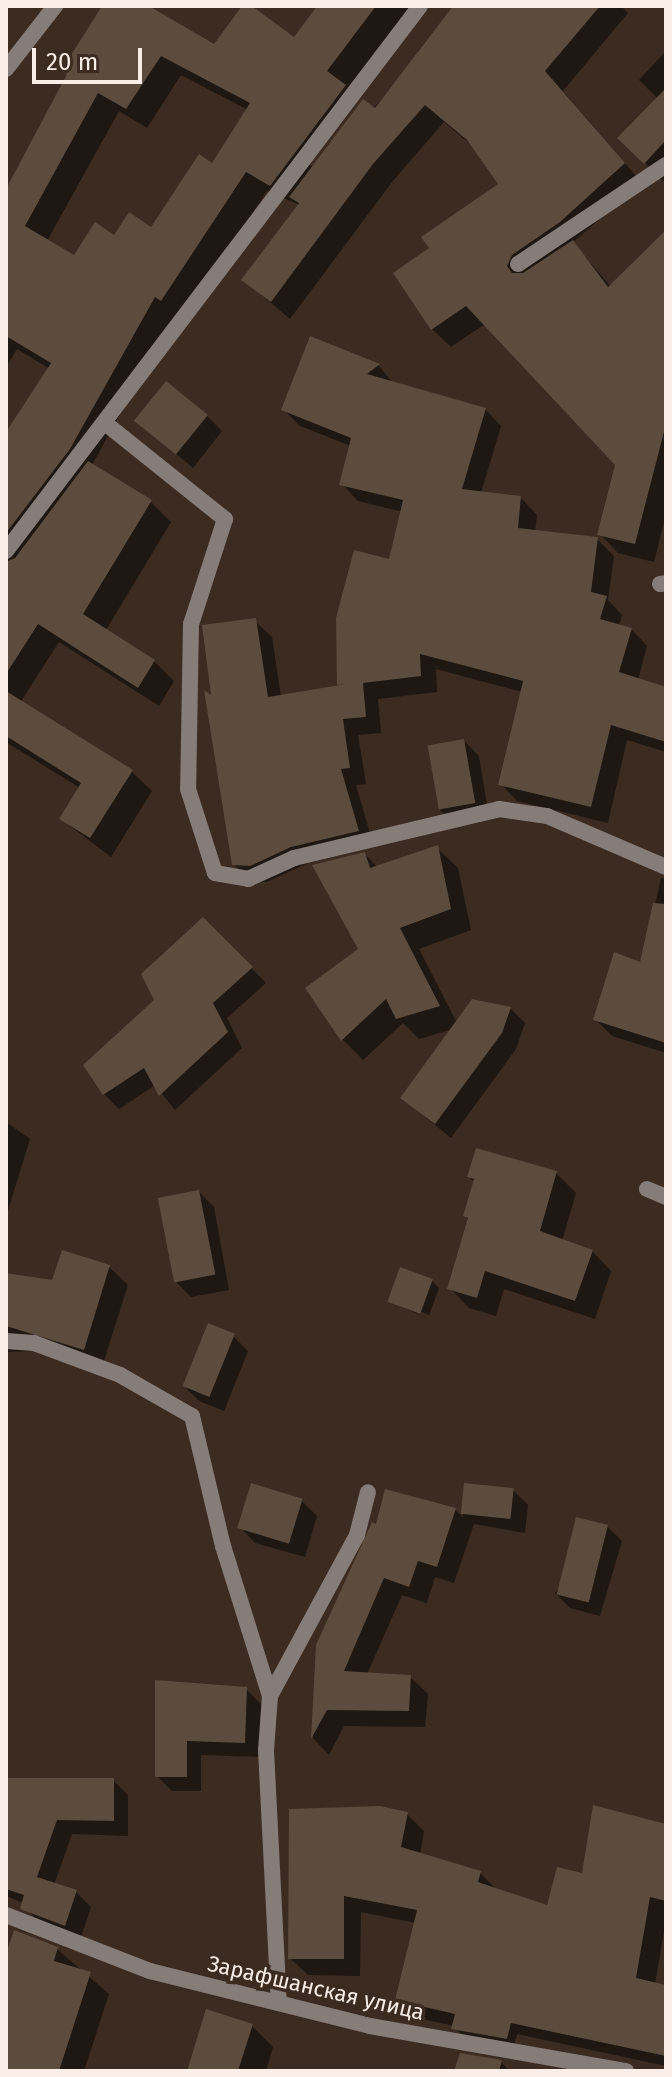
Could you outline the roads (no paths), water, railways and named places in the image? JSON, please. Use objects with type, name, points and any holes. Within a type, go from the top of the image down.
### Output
[{"type":"street","points":[[6,69],[55,6]]},
{"type":"street","points":[[6,551],[420,6]]},
{"type":"street","points":[[518,264],[666,165]]},
{"type":"street","points":[[105,423],[225,519],[191,624],[188,789],[215,873],[248,879],[294,858],[499,809],[547,816],[666,867]]},
{"type":"street","points":[[647,1189],[666,1197]]},
{"type":"street","points":[[6,1341],[34,1343],[120,1375],[192,1416],[223,1546],[270,1696],[266,1750],[279,2003]]},
{"type":"street","points":[[270,1696],[357,1535],[368,1492]]},
{"type":"street","name":"Зарафшанская улица","points":[[6,1915],[150,1971],[370,2026],[626,2071]]}]
